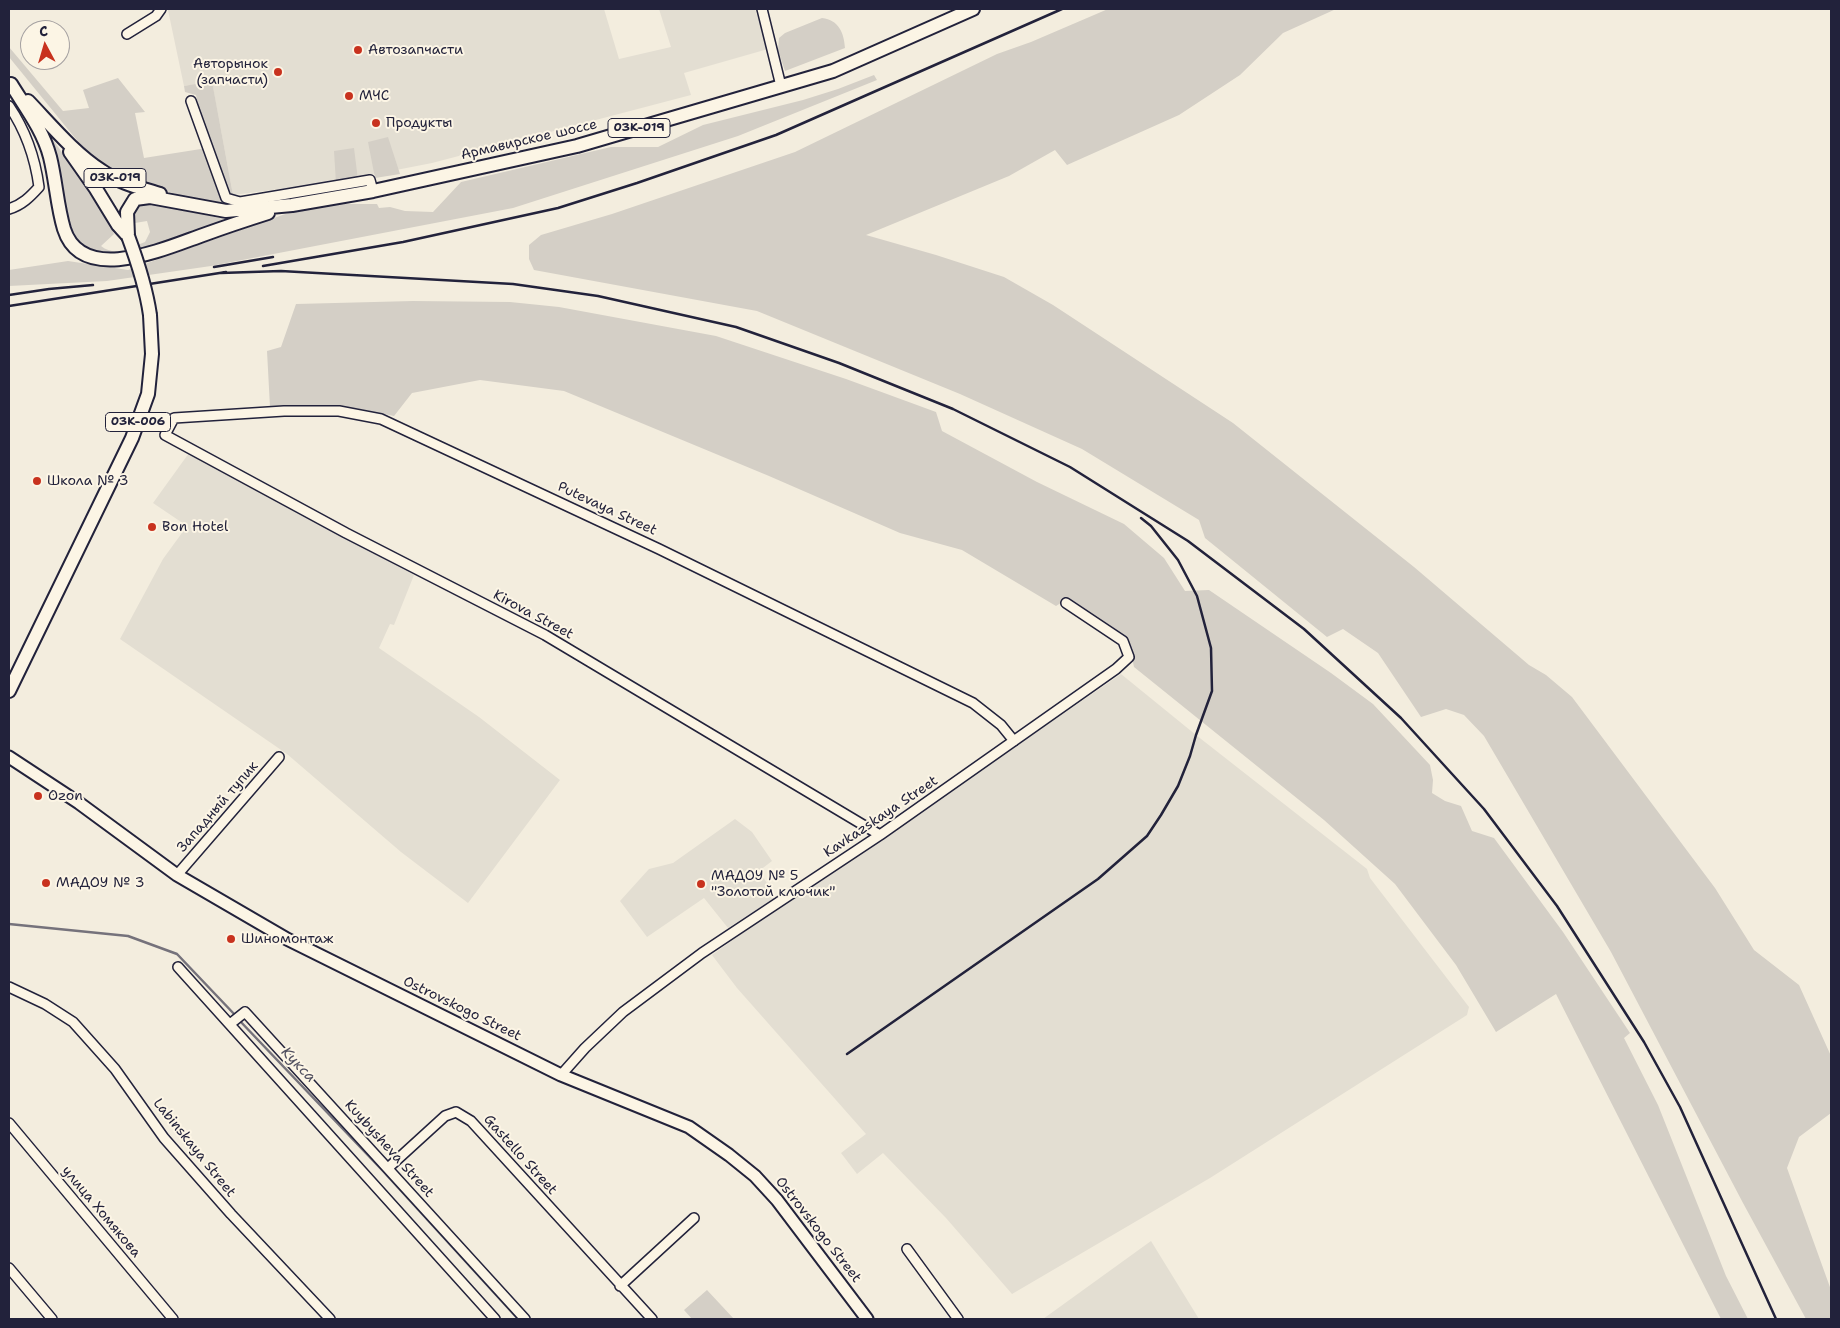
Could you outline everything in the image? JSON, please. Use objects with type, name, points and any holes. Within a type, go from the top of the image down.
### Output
[{"type":"main road","name":"Армавирское шоссе","points":[[193,205],[226,211],[292,205],[373,191],[577,146],[833,71],[973,9]]},
{"type":"main road","name":"03К-006","points":[[9,691],[132,438],[148,394],[152,354],[147,295],[141,270],[128,236],[50,125],[10,82]]},
{"type":"main road","points":[[10,82],[43,136],[50,157],[64,230],[74,247],[93,257],[117,260],[147,255],[292,205]]},
{"type":"main road","name":"03К-019","points":[[50,125],[82,156],[103,172],[128,184],[193,205]]},
{"type":"main road","points":[[128,236],[127,212],[136,200],[150,197],[193,205]]},
{"type":"street","points":[[127,34],[156,16],[161,9]]},
{"type":"street","points":[[762,9],[781,86]]},
{"type":"street","points":[[191,101],[226,198],[240,202],[370,180],[373,191]]},
{"type":"street","points":[[9,106],[28,141],[36,165],[39,187],[30,198],[18,206],[9,209]]},
{"type":"street","name":"Putevaya Street","points":[[165,436],[174,418],[284,411],[340,411],[381,418],[659,549],[973,703],[1001,725],[1014,741]]},
{"type":"street","name":"Kirova Street","points":[[165,436],[346,533],[545,635],[880,835]]},
{"type":"street","name":"Kavkazskaya Street","points":[[561,1075],[585,1048],[623,1012],[702,953],[880,835],[1116,669],[1129,657],[1123,641],[1066,603]]},
{"type":"street","name":"Западный тупик","points":[[177,874],[279,756]]},
{"type":"street","name":"Ostrovskogo Street","points":[[9,757],[79,803],[177,874],[287,939],[561,1075],[689,1127],[755,1176],[777,1200],[867,1319]]},
{"type":"street","name":"Kuybysheva Street","points":[[178,967],[235,1020],[495,1319]]},
{"type":"street","name":"Labinskaya Street","points":[[9,987],[45,1004],[73,1022],[115,1069],[170,1145],[231,1214],[330,1319]]},
{"type":"street","name":"Kuybysheva Street","points":[[235,1020],[245,1012],[525,1319]]},
{"type":"street","name":"Gastello Street","points":[[388,1168],[445,1116],[456,1112],[471,1121],[652,1319]]},
{"type":"street","name":"улица Хомякова","points":[[9,1123],[173,1319]]},
{"type":"street","points":[[620,1286],[694,1218]]},
{"type":"street","points":[[907,1249],[958,1319]]},
{"type":"street","points":[[9,1268],[52,1319]]},
{"type":"shaded area","points":[[604,9],[619,59],[671,47],[659,9],[755,9],[768,49],[684,73],[691,95],[432,163],[335,182],[233,195],[212,82],[184,86],[168,10]]},
{"type":"shaded area","points":[[1108,9],[1336,9],[1283,33],[1240,75],[1179,115],[1067,165],[1055,150],[1009,176],[866,235],[1004,277],[1053,305],[1233,423],[1414,567],[1529,665],[1546,675],[1572,697],[1715,888],[1754,950],[1799,985],[1831,1056],[1831,1113],[1799,1137],[1787,1168],[1831,1290],[1831,1319],[1806,1319],[1611,952],[1484,736],[1464,715],[1446,709],[1421,717],[1378,653],[1343,629],[1327,637],[1205,538],[1199,520],[1082,449],[960,394],[757,311],[534,270],[529,259],[529,245],[541,235],[612,214],[795,152],[997,54],[1031,42]]},
{"type":"shaded area","points":[[822,18],[833,21],[840,28],[845,48],[785,71],[778,50],[779,38],[785,33]]},
{"type":"shaded area","points":[[9,47],[20,60],[20,70],[28,70],[63,111],[89,108],[83,90],[118,78],[145,112],[135,113],[144,158],[207,148],[196,95],[185,92],[184,86],[212,81],[233,195],[223,204],[189,198],[126,179],[93,160],[9,57]]},
{"type":"shaded area","points":[[874,75],[877,80],[738,136],[513,208],[211,266],[107,281],[9,286],[9,270],[68,261],[128,270],[291,212],[336,204],[377,204],[379,208],[390,207],[405,211],[433,212],[461,182],[611,147],[658,147],[703,125],[803,100]]},
{"type":"shaded area","points":[[49,134],[101,208],[114,234],[101,246],[106,249],[112,251],[123,250],[145,242],[150,232],[147,221],[135,223],[134,215],[140,205],[149,203],[224,219],[225,221],[146,252],[100,255],[83,247],[71,232],[54,148]]},
{"type":"shaded area","points":[[388,137],[400,174],[375,178],[368,142]]},
{"type":"shaded area","points":[[354,148],[358,180],[336,183],[334,151]]},
{"type":"shaded area","points":[[413,301],[510,302],[559,307],[716,336],[846,379],[936,412],[942,431],[1037,482],[1124,524],[1164,558],[1185,591],[1209,590],[1373,704],[1430,765],[1433,780],[1432,793],[1445,801],[1461,806],[1472,831],[1494,838],[1563,932],[1630,1033],[1624,1038],[1658,1105],[1726,1276],[1748,1319],[1721,1319],[1556,994],[1496,1032],[1456,965],[1395,884],[1324,820],[1134,667],[1129,643],[1067,599],[1056,606],[962,550],[900,533],[769,476],[564,391],[480,380],[412,393],[394,416],[355,408],[270,407],[267,351],[281,347],[296,304]]},
{"type":"shaded area","points":[[189,453],[414,575],[394,625],[390,624],[379,648],[479,717],[560,780],[468,903],[401,852],[287,754],[120,639],[163,559],[187,526],[153,503]]},
{"type":"shaded area","points":[[1121,674],[1367,869],[1370,878],[1469,1007],[1467,1015],[1210,1178],[1012,1294],[946,1218],[883,1153],[857,1174],[841,1153],[866,1134],[737,988],[712,955],[798,893],[890,833]]},
{"type":"shaded area","name":"МАДОУ № 5 \"Золотой ключик\"","points":[[735,819],[752,832],[772,861],[759,871],[776,897],[728,928],[704,898],[647,937],[620,901],[649,869],[673,863]]},
{"type":"shaded area","points":[[1151,1241],[1199,1319],[1043,1319]]},
{"type":"shaded area","points":[[707,1290],[734,1319],[692,1319],[684,1310]]},
{"type":"waterway","name":"Кукса","points":[[9,924],[128,936],[177,954],[236,1016]]},
{"type":"waterway","name":"Кукса","points":[[239,1020],[383,1171],[518,1319]]},
{"type":"railway","points":[[263,266],[403,242],[558,208],[637,183],[776,135],[1062,9]]},
{"type":"railway","points":[[214,267],[273,257]]},
{"type":"railway","points":[[221,273],[281,271],[513,284],[598,296],[736,327],[839,363],[953,409],[1070,467],[1188,541],[1304,629],[1401,718],[1484,809],[1557,906],[1644,1042],[1680,1107],[1776,1319]]},
{"type":"railway","points":[[9,306],[226,272]]},
{"type":"railway","points":[[9,295],[93,285]]},
{"type":"railway","points":[[847,1054],[1098,879],[1147,836],[1178,786],[1212,691],[1211,648],[1197,596],[1178,560],[1151,526],[1141,518]]},
{"type":"place","name":"Автозапчасти","points":[[358,50]]},
{"type":"place","name":"Авторынок (запчасти)","points":[[278,72]]},
{"type":"place","name":"МЧС","points":[[349,96]]},
{"type":"place","name":"Продукты","points":[[376,123]]},
{"type":"place","name":"Школа № 3","points":[[37,481]]},
{"type":"place","name":"Bon Hotel","points":[[152,527]]},
{"type":"place","name":"Ozon","points":[[38,796]]},
{"type":"place","name":"МАДОУ № 3","points":[[46,883]]},
{"type":"place","name":"МАДОУ № 5 \"Золотой ключик\"","points":[[701,884]]},
{"type":"place","name":"Шиномонтаж","points":[[231,939]]}]
